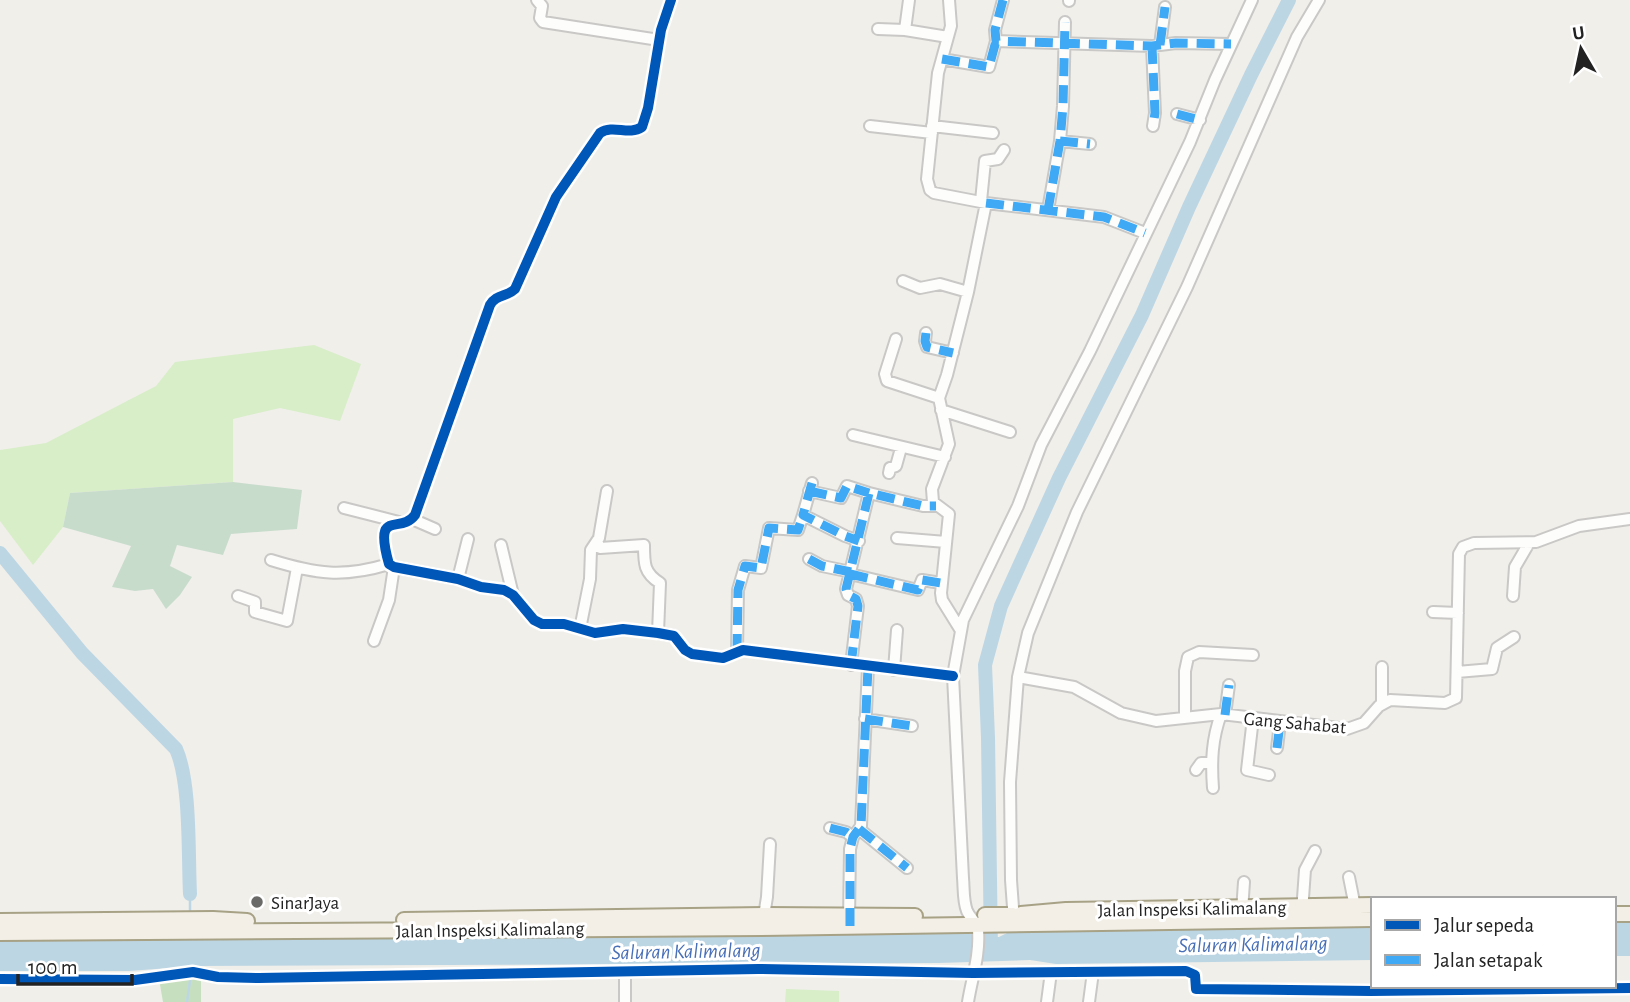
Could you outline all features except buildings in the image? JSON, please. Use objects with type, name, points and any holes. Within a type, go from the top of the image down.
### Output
[{"type":"main road","name":"Jalan Inspeksi Kalimalang","points":[[0,921],[356,925],[974,921],[1066,916],[1356,912],[1371,906]]},
{"type":"main road","name":"Jalan Inspeksi Kalimalang","points":[[1356,912],[1371,918]]},
{"type":"main road","name":"Jalan Inspeksi Kalimalang","points":[[0,933],[176,925]]},
{"type":"street","points":[[537,0],[542,6],[540,18],[543,22],[659,40]]},
{"type":"street","points":[[412,519],[490,305],[496,297],[509,294],[514,289],[556,197],[600,134],[611,129],[631,132],[642,127],[648,108],[659,40],[671,0]]},
{"type":"street","points":[[905,30],[909,0]]},
{"type":"street","points":[[949,0],[952,19],[942,59],[932,129],[927,179],[930,190],[983,202],[1104,218],[1145,233]]},
{"type":"street","points":[[942,59],[989,67],[1003,0]]},
{"type":"street","points":[[968,1002],[975,970],[974,921],[965,904],[953,677],[960,629],[1018,506],[1041,445],[1200,120],[1252,0]]},
{"type":"street","points":[[1013,920],[1010,795],[1018,677],[1023,649],[1077,512],[1187,287],[1297,37],[1319,0]]},
{"type":"street","points":[[1153,127],[1156,46],[1165,7]]},
{"type":"street","points":[[1048,210],[1060,141],[1065,22]]},
{"type":"street","points":[[878,29],[948,37]]},
{"type":"street","points":[[996,41],[1156,46],[1231,44]]},
{"type":"street","points":[[1177,114],[1200,120]]},
{"type":"street","points":[[870,126],[993,132]]},
{"type":"street","points":[[1060,141],[1090,144]]},
{"type":"street","points":[[936,506],[932,489],[945,457],[948,438],[939,398],[968,292],[983,202],[985,161],[998,159],[1004,150]]},
{"type":"street","points":[[903,281],[920,288],[940,284],[968,292]]},
{"type":"street","points":[[926,333],[925,341],[928,347],[953,353]]},
{"type":"street","points":[[896,339],[885,374],[887,381],[939,398]]},
{"type":"street","points":[[941,410],[1010,432]]},
{"type":"street","points":[[853,435],[945,457]]},
{"type":"street","points":[[889,473],[890,468],[896,466],[901,448]]},
{"type":"street","points":[[737,652],[738,590],[746,566],[761,568],[769,528],[798,530],[811,487],[841,498],[847,486],[948,511],[942,600],[960,629]]},
{"type":"street","points":[[580,629],[590,579],[591,550],[597,542],[607,491]]},
{"type":"street","points":[[851,665],[858,606],[856,599],[846,592],[869,493]]},
{"type":"street","points":[[344,508],[399,522]]},
{"type":"street","points":[[803,516],[859,541]]},
{"type":"street","points":[[374,641],[389,600],[391,565],[385,530],[392,523],[412,519],[435,529]]},
{"type":"street","points":[[1382,667],[1382,704],[1396,700],[1450,702],[1457,694],[1459,554],[1462,547],[1474,543],[1529,543],[1548,539],[1579,526],[1630,519]]},
{"type":"street","points":[[897,538],[946,541]]},
{"type":"street","points":[[458,579],[468,539]]},
{"type":"street","points":[[597,542],[600,548],[644,545],[645,564],[650,577],[660,583],[658,633]]},
{"type":"street","points":[[1513,596],[1515,568],[1529,543]]},
{"type":"street","points":[[501,545],[513,595]]},
{"type":"street","points":[[808,559],[822,566],[918,590],[922,580],[942,583]]},
{"type":"street","points":[[271,560],[319,573],[359,571],[391,565],[458,579],[481,587],[504,590],[513,595],[537,623],[564,624],[595,633],[623,629],[674,636],[685,650],[692,654],[723,658],[743,650],[953,677]]},
{"type":"street","points":[[238,596],[255,602],[255,612],[287,621],[297,568]]},
{"type":"street","points":[[1433,612],[1458,613]]},
{"type":"street","points":[[894,670],[897,630]]},
{"type":"street","points":[[1457,672],[1492,669],[1497,648],[1514,637]]},
{"type":"street","points":[[1185,718],[1185,671],[1188,657],[1199,652],[1253,655]]},
{"type":"street","points":[[849,921],[850,849],[856,833],[868,667]]},
{"type":"street","name":"Gang Sahabat","points":[[1018,677],[1074,687],[1110,708],[1135,718],[1156,721],[1223,714],[1280,723],[1351,728],[1364,723],[1382,704]]},
{"type":"street","points":[[1213,788],[1213,736],[1223,714],[1229,685]]},
{"type":"street","points":[[865,719],[880,716],[912,726]]},
{"type":"street","points":[[1252,718],[1247,770],[1269,775]]},
{"type":"street","points":[[1277,748],[1280,723]]},
{"type":"street","points":[[1196,770],[1201,763],[1211,763]]},
{"type":"street","points":[[830,828],[856,833],[907,868]]},
{"type":"street","points":[[763,921],[767,897],[769,844]]},
{"type":"street","points":[[1302,913],[1305,870],[1315,851]]},
{"type":"street","points":[[1349,877],[1356,912]]},
{"type":"street","points":[[1242,914],[1244,882]]},
{"type":"street","points":[[625,971],[625,1002]]},
{"type":"street","points":[[0,979],[135,979],[193,972],[218,977],[259,978],[625,971],[1186,971],[1195,975],[1196,989],[1504,996],[1630,988]]},
{"type":"street","points":[[1047,1002],[1051,972]]},
{"type":"street","points":[[1089,1002],[1093,972]]},
{"type":"green space","points":[[314,345],[361,364],[340,421],[280,408],[233,419],[233,482],[70,493],[63,527],[33,565],[0,521],[0,450],[46,443],[156,386],[175,362]]},
{"type":"green space","points":[[233,482],[302,490],[297,529],[231,534],[223,555],[177,545],[170,566],[192,577],[166,609],[153,589],[135,591],[112,587],[131,546],[63,527],[70,493]]},
{"type":"green space","points":[[201,974],[201,1002],[163,1002],[159,979]]},
{"type":"green space","points":[[786,989],[839,991],[839,1002],[785,1002]]},
{"type":"water","points":[[1616,921],[1630,921],[1630,956],[1616,956]]},
{"type":"water","name":"Saluran Kalimalang","points":[[1371,924],[1371,960],[1056,964],[1030,960],[939,963],[197,966],[129,971],[0,971],[0,938],[934,933],[962,930],[975,936],[999,937],[1015,929]]},
{"type":"waterway","points":[[991,951],[985,665],[1001,606],[1059,478],[1142,315],[1189,207],[1289,0]]},
{"type":"waterway","points":[[0,553],[82,653],[176,749],[181,763],[186,799],[190,894]]},
{"type":"waterway","points":[[190,894],[190,910]]},
{"type":"waterway","points":[[187,1002],[190,981]]},
{"type":"marked path","points":[[1003,0],[995,30],[996,41],[1152,46],[1176,43],[1231,44]]},
{"type":"marked path","points":[[1160,45],[1165,7]]},
{"type":"marked path","points":[[1048,210],[1060,141],[1065,22]]},
{"type":"marked path","points":[[942,59],[989,67],[996,41]]},
{"type":"marked path","points":[[1152,46],[1155,113],[1153,126]]},
{"type":"marked path","points":[[1177,114],[1200,120]]},
{"type":"marked path","points":[[1060,141],[1090,144]]},
{"type":"marked path","points":[[986,203],[1104,217],[1145,233]]},
{"type":"marked path","points":[[926,333],[927,347],[953,353]]},
{"type":"marked path","points":[[812,483],[803,515],[859,541]]},
{"type":"marked path","points":[[809,491],[841,498],[847,486],[869,493]]},
{"type":"marked path","points":[[851,665],[858,606],[856,599],[848,595],[846,589],[869,493],[923,506],[936,506]]},
{"type":"marked path","points":[[737,652],[738,590],[745,566],[761,568],[769,528],[798,530],[803,515]]},
{"type":"marked path","points":[[809,559],[822,566],[851,572]]},
{"type":"marked path","points":[[850,574],[918,590],[922,580],[941,583]]},
{"type":"marked path","points":[[850,926],[850,849],[853,837],[861,826],[868,667]]},
{"type":"marked path","points":[[1225,715],[1229,685]]},
{"type":"marked path","points":[[865,719],[912,726]]},
{"type":"marked path","points":[[1277,748],[1280,723]]},
{"type":"marked path","points":[[830,828],[846,832],[853,837]]},
{"type":"marked path","points":[[859,829],[907,868]]},
{"type":"cycle path","points":[[671,0],[661,30],[648,108],[642,127],[600,133],[556,197],[515,289],[495,299],[490,305],[415,515],[409,521],[386,529],[384,535],[389,564],[458,579],[481,587],[504,590],[513,595],[534,620],[542,624],[564,624],[595,633],[623,629],[674,636],[685,650],[692,654],[723,658],[743,650],[953,676]]},
{"type":"cycle path","points":[[0,979],[135,980],[193,972],[218,977],[259,978],[758,969],[973,973],[1186,971],[1195,975],[1196,989],[1371,991],[1630,988]]},
{"type":"place","name":"SinarJaya","points":[[257,902]]}]
